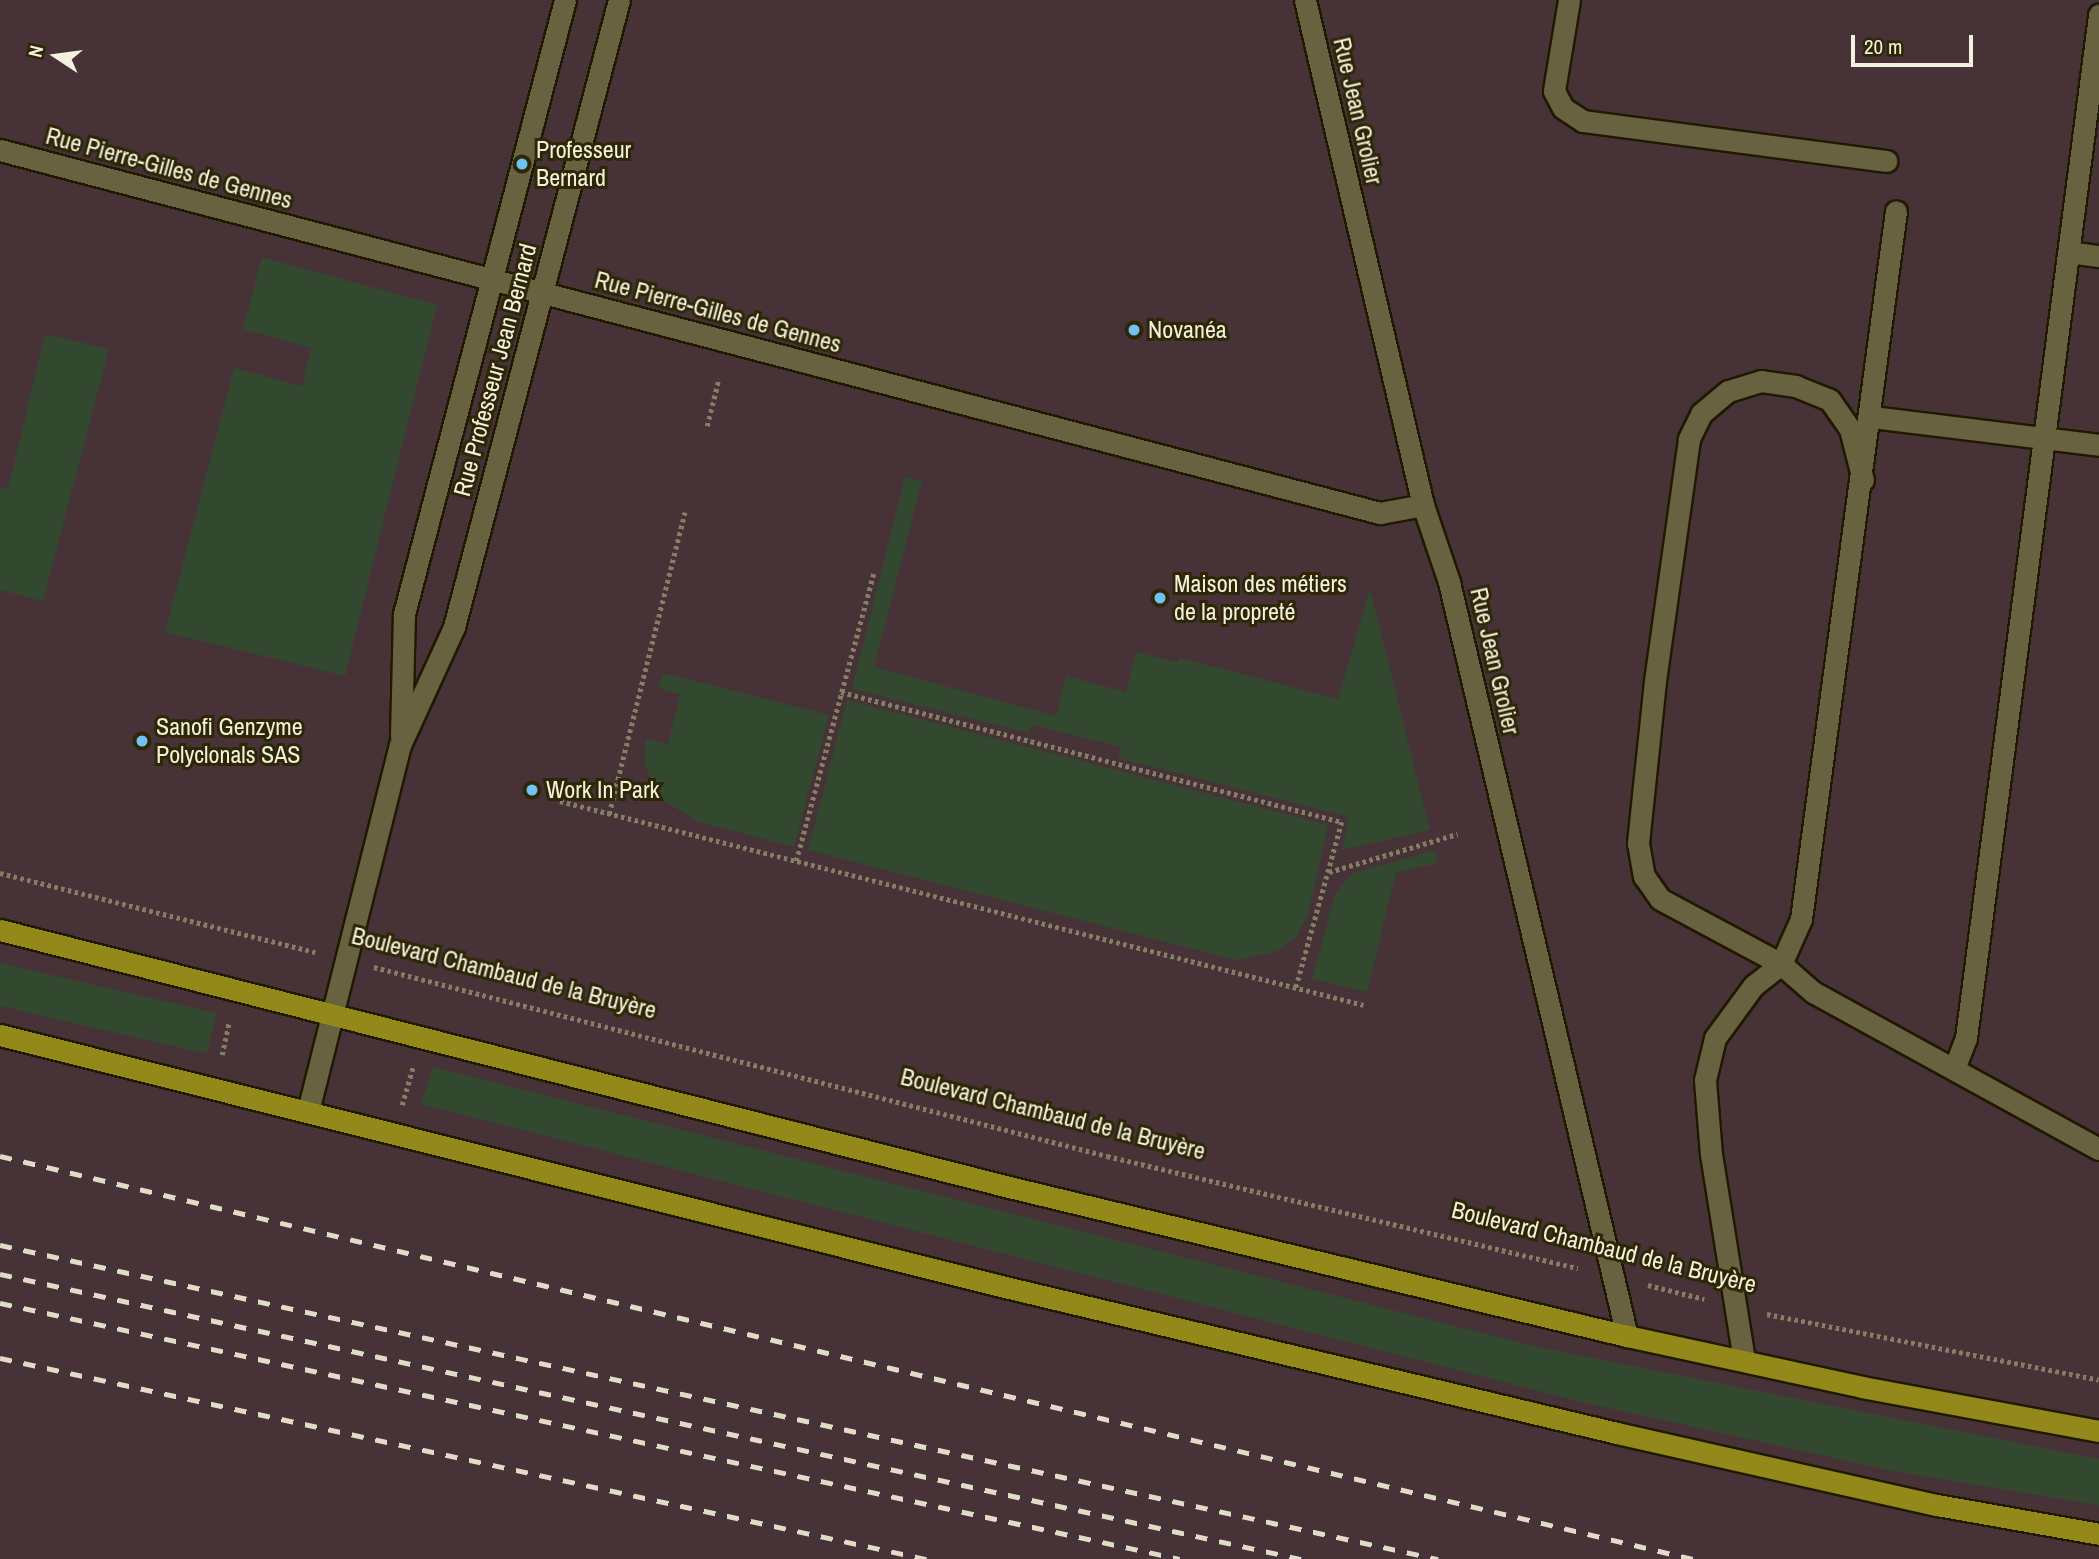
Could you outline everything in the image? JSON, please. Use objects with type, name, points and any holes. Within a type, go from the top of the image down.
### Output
[{"type":"main road","points":[[0,930],[1009,1187],[1628,1335],[2099,1431]]},
{"type":"main road","points":[[0,1035],[1005,1287],[1617,1433],[1937,1505],[2099,1534]]},
{"type":"street","name":"Rue Professeur Jean Bernard","points":[[400,746],[404,614],[565,0]]},
{"type":"street","name":"Rue Professeur Jean Bernard","points":[[307,1111],[400,746],[454,627],[620,0]]},
{"type":"street","name":"Rue Jean Grolier","points":[[1306,0],[1423,505],[1449,582],[1628,1335]]},
{"type":"street","points":[[1569,0],[1554,91],[1563,108],[1583,121],[1886,161]]},
{"type":"street","points":[[1954,1069],[1966,1038],[2099,15]]},
{"type":"street","name":"Rue Pierre-Gilles de Gennes","points":[[0,150],[1380,513],[1423,505]]},
{"type":"street","points":[[1744,1360],[1704,1080],[1715,1038],[1753,986],[1781,964],[1801,919],[1811,865],[1872,417],[1896,211]]},
{"type":"street","points":[[2069,252],[2099,256]]},
{"type":"street","points":[[1863,480],[1850,429],[1830,400],[1796,386],[1761,381],[1728,391],[1701,414],[1689,439],[1641,801],[1642,865],[1660,900],[1781,964],[1813,992],[2099,1149]]},
{"type":"street","points":[[1872,417],[2099,445]]},
{"type":"path","points":[[707,426],[719,378]]},
{"type":"path","points":[[609,814],[685,512]]},
{"type":"path","points":[[796,861],[874,571]]},
{"type":"path","points":[[841,692],[1342,822],[1296,988]]},
{"type":"path","points":[[560,802],[1364,1005]]},
{"type":"path","points":[[1328,872],[1457,834]]},
{"type":"path","name":"Boulevard Chambaud de la Bruyère","points":[[0,873],[1107,1156],[1735,1306],[2099,1380]]},
{"type":"path","points":[[222,1055],[231,1014]]},
{"type":"path","points":[[402,1105],[415,1059]]},
{"type":"shaded area","points":[[0,0],[2099,0],[2099,1559],[0,1559]]},
{"type":"green space","points":[[262,257],[437,305],[345,676],[165,632],[234,368],[302,386],[311,348],[243,329]]},
{"type":"green space","points":[[45,334],[109,349],[43,601],[0,590],[0,488],[8,489]]},
{"type":"green space","points":[[905,477],[922,481],[874,667],[1056,716],[1066,676],[1126,692],[1136,652],[1177,662],[1180,658],[1338,699],[1370,589],[1430,830],[1342,850],[1349,817],[1118,758],[1121,747],[1033,725],[1028,733],[852,689]]},
{"type":"green space","points":[[663,673],[829,715],[794,847],[699,822],[659,798],[644,762],[646,739],[668,744],[680,695],[658,688]]},
{"type":"green space","points":[[847,700],[1328,825],[1308,915],[1296,937],[1278,951],[1236,960],[808,850]]},
{"type":"green space","points":[[1436,850],[1437,863],[1396,873],[1367,992],[1312,979],[1335,895],[1352,873]]},
{"type":"green space","points":[[0,963],[216,1013],[207,1054],[0,1006]]},
{"type":"green space","points":[[433,1067],[1542,1348],[2099,1459],[2099,1505],[1888,1470],[1581,1402],[421,1104]]},
{"type":"railway","points":[[0,1156],[1693,1559]]},
{"type":"railway","points":[[0,1245],[1438,1559]]},
{"type":"railway","points":[[0,1274],[1301,1559]]},
{"type":"railway","points":[[0,1303],[1180,1559]]},
{"type":"railway","points":[[0,1358],[926,1559]]},
{"type":"place","name":"Professeur Bernard","points":[[522,164]]},
{"type":"place","name":"Novanéa","points":[[1134,330]]},
{"type":"place","name":"Maison des métiers de la propreté","points":[[1160,598]]},
{"type":"place","name":"Sanofi Genzyme Polyclonals SAS","points":[[142,741]]},
{"type":"place","name":"Work In Park","points":[[532,790]]}]
